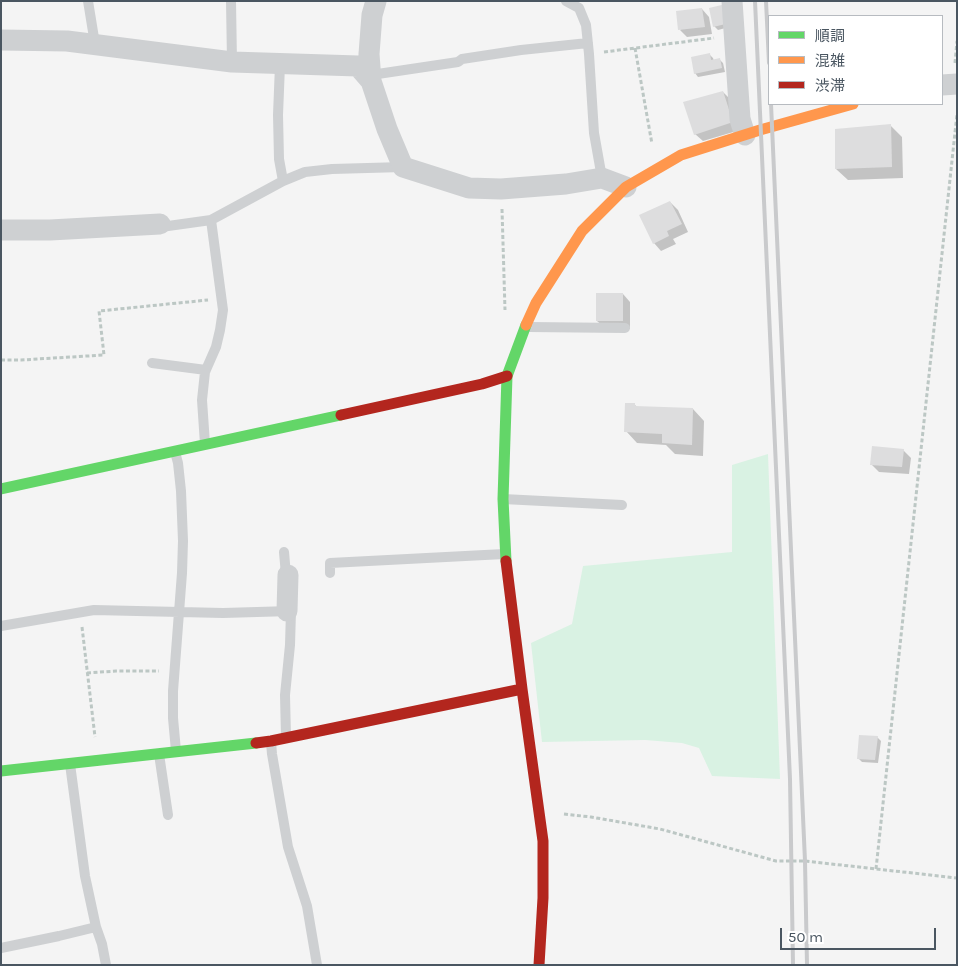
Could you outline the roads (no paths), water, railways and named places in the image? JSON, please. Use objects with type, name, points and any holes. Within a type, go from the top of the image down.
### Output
[{"type":"street","points":[[376,1],[372,15],[369,54],[371,78],[387,129],[403,167],[469,188],[501,189],[566,184],[602,178],[626,187]]},
{"type":"street","points":[[732,1],[740,119],[745,135]]},
{"type":"street","points":[[1,40],[67,41],[232,62],[358,66],[371,78]]},
{"type":"street","points":[[943,85],[957,84]]},
{"type":"street","points":[[540,965],[543,841],[505,554],[502,499],[507,376],[536,304],[559,266],[582,231],[626,187],[681,155],[850,105]]},
{"type":"street","points":[[1,230],[50,230],[160,224]]},
{"type":"street","points":[[1,489],[482,384],[507,376]]},
{"type":"street","points":[[288,575],[288,611]]},
{"type":"street","points":[[1,771],[271,740],[522,689]]},
{"type":"lane","points":[[88,1],[95,44]]},
{"type":"lane","points":[[231,1],[232,62]]},
{"type":"lane","points":[[566,1],[579,8],[586,26],[594,133],[602,178]]},
{"type":"lane","points":[[371,78],[458,62],[462,59],[588,42]]},
{"type":"lane","points":[[280,65],[279,159],[283,182]]},
{"type":"lane","points":[[160,224],[161,227],[211,220],[305,172],[332,169],[403,167]]},
{"type":"lane","points":[[206,445],[202,400],[206,370],[216,347],[223,310],[211,220]]},
{"type":"lane","points":[[526,327],[625,328]]},
{"type":"lane","points":[[152,362],[206,370]]},
{"type":"lane","points":[[175,451],[181,491],[183,541],[174,671],[173,718],[176,751]]},
{"type":"lane","points":[[502,499],[622,505]]},
{"type":"lane","points":[[284,552],[286,575],[288,575]]},
{"type":"lane","points":[[330,573],[330,562],[505,554]]},
{"type":"lane","points":[[1,626],[94,610],[223,613],[291,611],[285,695],[286,737]]},
{"type":"lane","points":[[271,740],[288,846],[308,906],[317,965]]},
{"type":"lane","points":[[159,753],[168,815]]},
{"type":"lane","points":[[70,763],[85,876],[106,965]]},
{"type":"lane","points":[[1,948],[96,927]]},
{"type":"railway","points":[[755,1],[790,779],[793,965]]},
{"type":"railway","points":[[766,1],[768,42]]},
{"type":"railway","points":[[771,105],[805,861],[807,965]]}]
